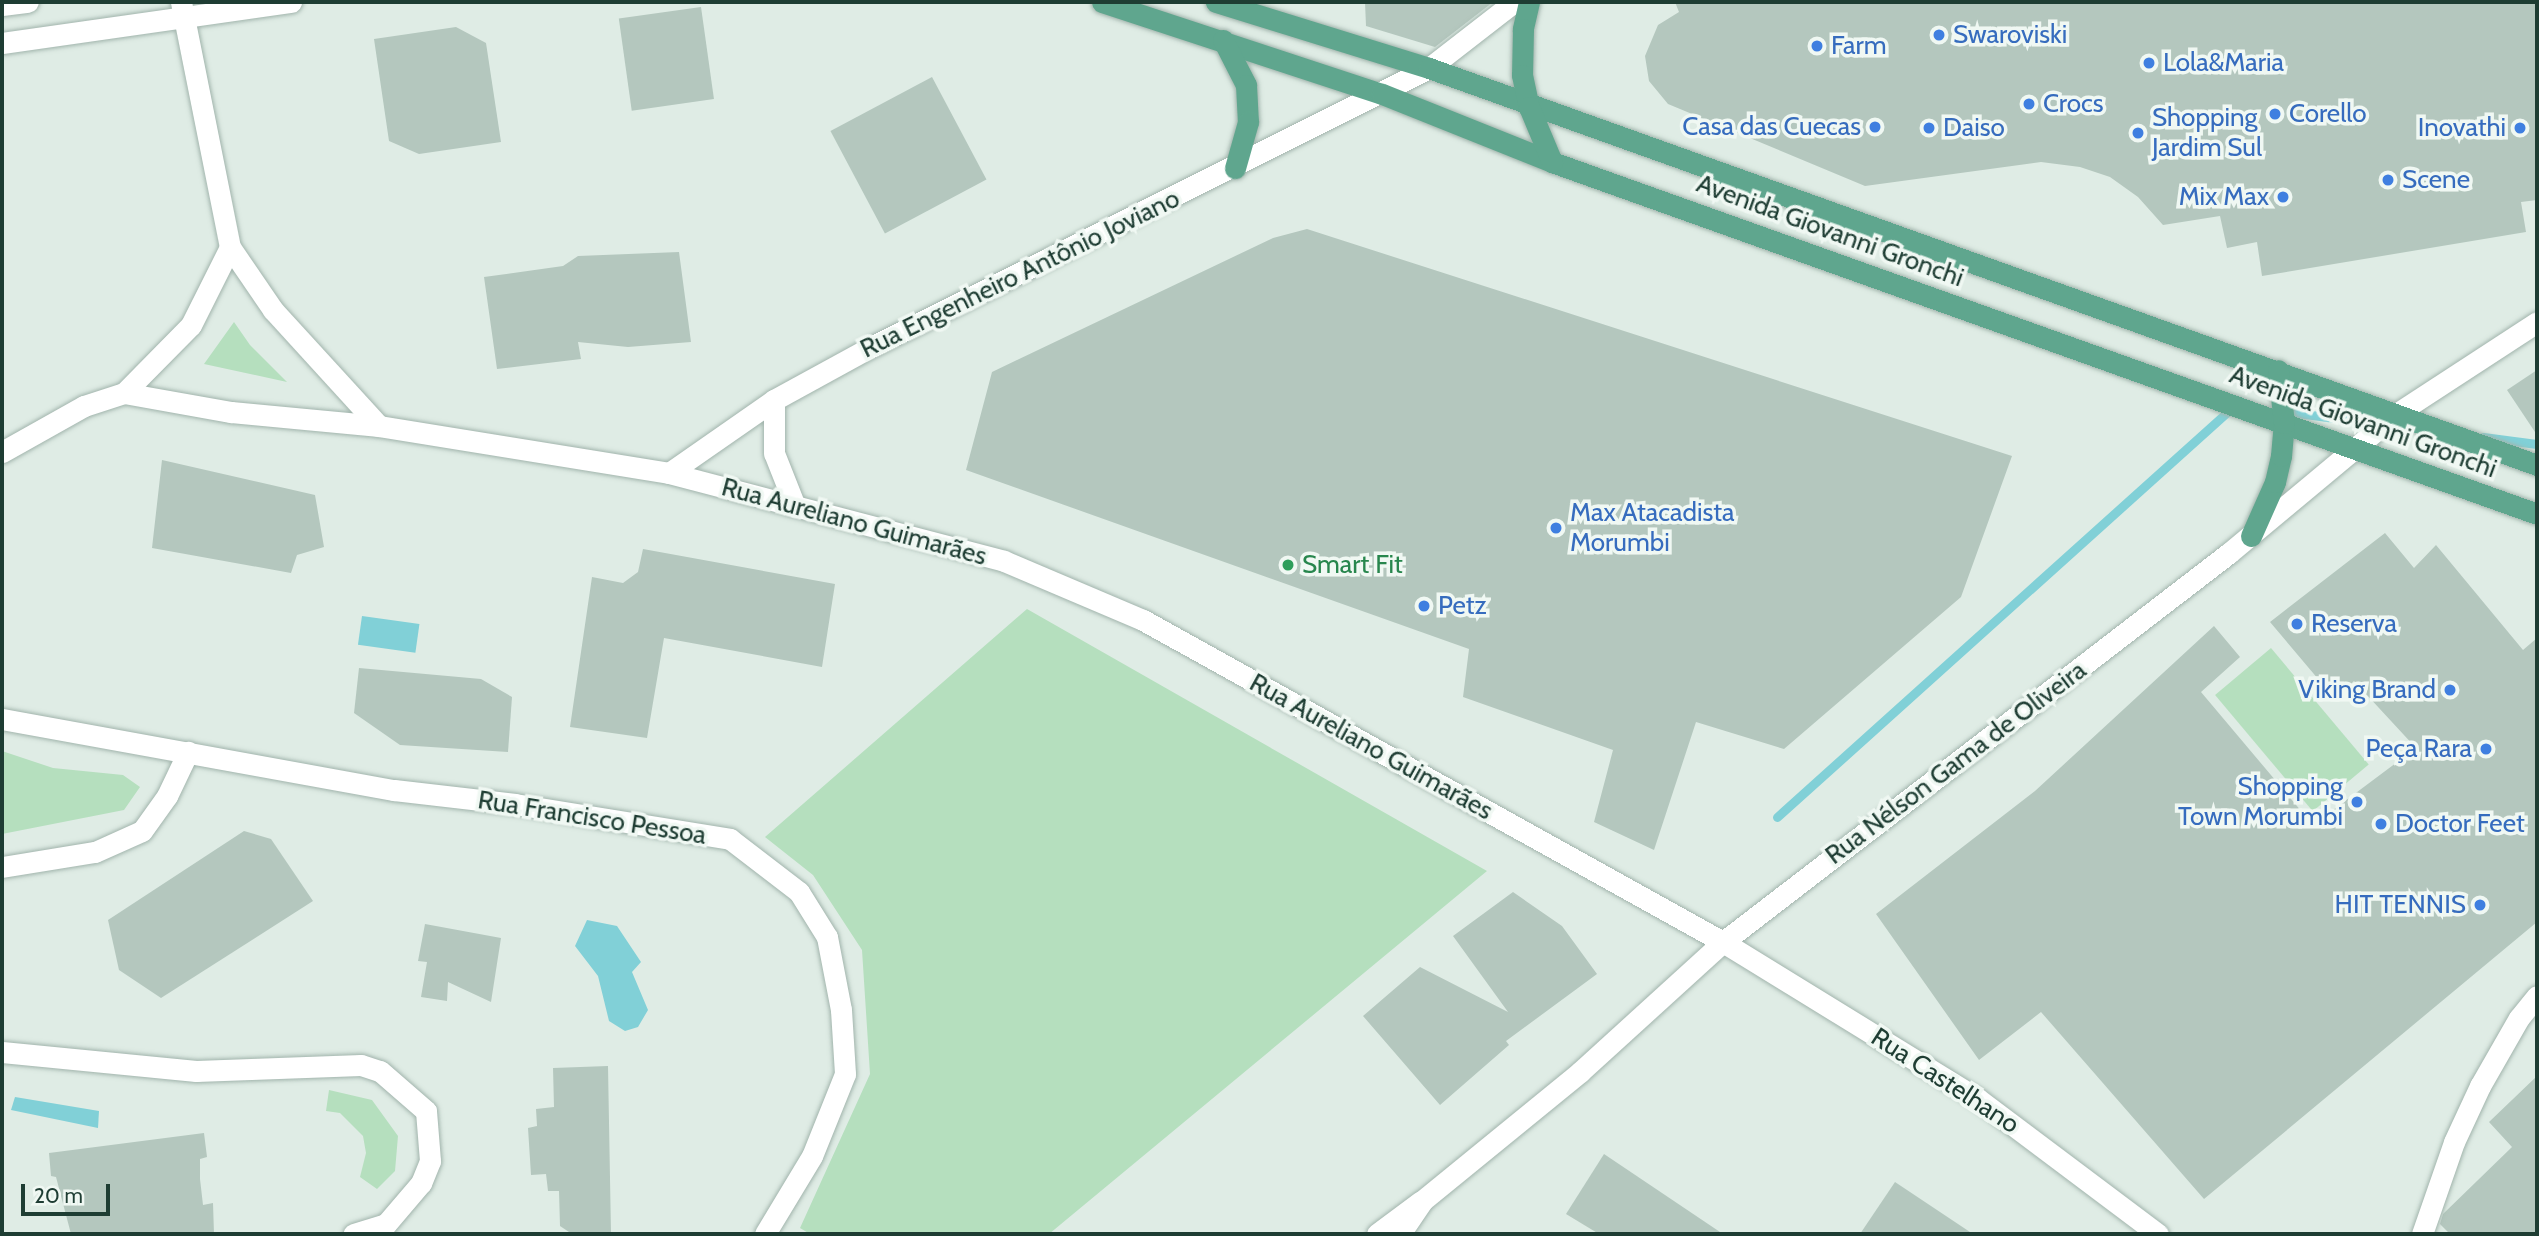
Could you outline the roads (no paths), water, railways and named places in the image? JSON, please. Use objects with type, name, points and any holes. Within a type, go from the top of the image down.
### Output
[{"type":"main road","name":"Avenida Giovanni Gronchi","points":[[1102,2],[1382,94],[1552,162],[2284,423],[2350,451],[2537,514]]},
{"type":"main road","name":"Avenida Giovanni Gronchi","points":[[1216,2],[1429,68],[1529,107],[2278,370],[2537,465]]},
{"type":"main road","points":[[1529,2],[1523,29],[1522,75],[1529,107],[1552,162]]},
{"type":"main road","points":[[1223,40],[1246,85],[1248,122],[1235,168]]},
{"type":"main road","points":[[2251,536],[2275,482],[2284,423],[2278,370]]},
{"type":"street","points":[[2,5],[28,2]]},
{"type":"street","points":[[2,43],[184,10],[291,2]]},
{"type":"street","name":"Rua Engenheiro Antônio Joviano","points":[[669,473],[774,400],[1429,68],[1514,2]]},
{"type":"street","points":[[184,10],[230,247],[272,310],[379,426]]},
{"type":"street","points":[[124,393],[191,326],[230,247]]},
{"type":"street","name":"Rua Nélson Gama de Oliveira","points":[[1400,1234],[1422,1200],[1580,1072],[1723,942],[2251,536],[2396,414],[2537,322]]},
{"type":"street","points":[[2,452],[84,405],[124,393],[231,412],[379,426]]},
{"type":"street","points":[[774,400],[774,453],[794,506]]},
{"type":"street","name":"Rua Aureliano Guimarães","points":[[379,426],[669,473],[1004,561],[1143,620],[1723,942]]},
{"type":"street","name":"Rua Francisco Pessoa","points":[[2,719],[394,790],[515,804],[730,839],[799,892],[827,937],[841,1010],[845,1074],[811,1156],[765,1234]]},
{"type":"street","points":[[2,867],[95,852],[142,831],[167,796],[188,752]]},
{"type":"street","name":"Rua Castelhano","points":[[1723,942],[1978,1098],[2158,1234]]},
{"type":"street","points":[[2422,1234],[2464,1119],[2519,1018],[2537,996]]},
{"type":"street","points":[[2,1052],[196,1071],[361,1065],[380,1071],[426,1111],[430,1161],[421,1184],[386,1224],[354,1234]]},
{"type":"street","points":[[1377,1234],[1422,1200]]},
{"type":"water","points":[[362,616],[419,624],[415,653],[358,645]]},
{"type":"water","points":[[587,920],[617,926],[641,962],[632,972],[648,1010],[638,1027],[625,1031],[609,1021],[598,976],[575,946]]},
{"type":"water","points":[[15,1097],[99,1111],[98,1128],[11,1110]]},
{"type":"waterway","points":[[1777,817],[2234,406]]},
{"type":"waterway","points":[[2282,411],[2379,424]]},
{"type":"waterway","points":[[2483,437],[2537,444]]},
{"type":"place","name":"Swaroviski","points":[[1939,35]]},
{"type":"place","name":"Farm","points":[[1817,46]]},
{"type":"place","name":"Lola&Maria","points":[[2149,63]]},
{"type":"place","name":"Crocs","points":[[2029,104]]},
{"type":"place","name":"Corello","points":[[2275,114]]},
{"type":"place","name":"Casa das Cuecas","points":[[1875,127]]},
{"type":"place","name":"Daiso","points":[[1929,128]]},
{"type":"place","name":"Inovathi","points":[[2520,128]]},
{"type":"place","name":"Shopping Jardim Sul","points":[[2138,133]]},
{"type":"place","name":"Scene","points":[[2388,180]]},
{"type":"place","name":"Mix Max","points":[[2283,197]]},
{"type":"place","name":"Max Atacadista Morumbi","points":[[1556,528]]},
{"type":"place","name":"Smart Fit","points":[[1288,565]]},
{"type":"place","name":"Petz","points":[[1424,606]]},
{"type":"place","name":"Reserva","points":[[2297,624]]},
{"type":"place","name":"Viking Brand","points":[[2450,690]]},
{"type":"place","name":"Peça Rara","points":[[2486,749]]},
{"type":"place","name":"Shopping Town Morumbi","points":[[2357,802]]},
{"type":"place","name":"Doctor Feet","points":[[2381,824]]},
{"type":"place","name":"HIT TENNIS","points":[[2480,905]]}]
